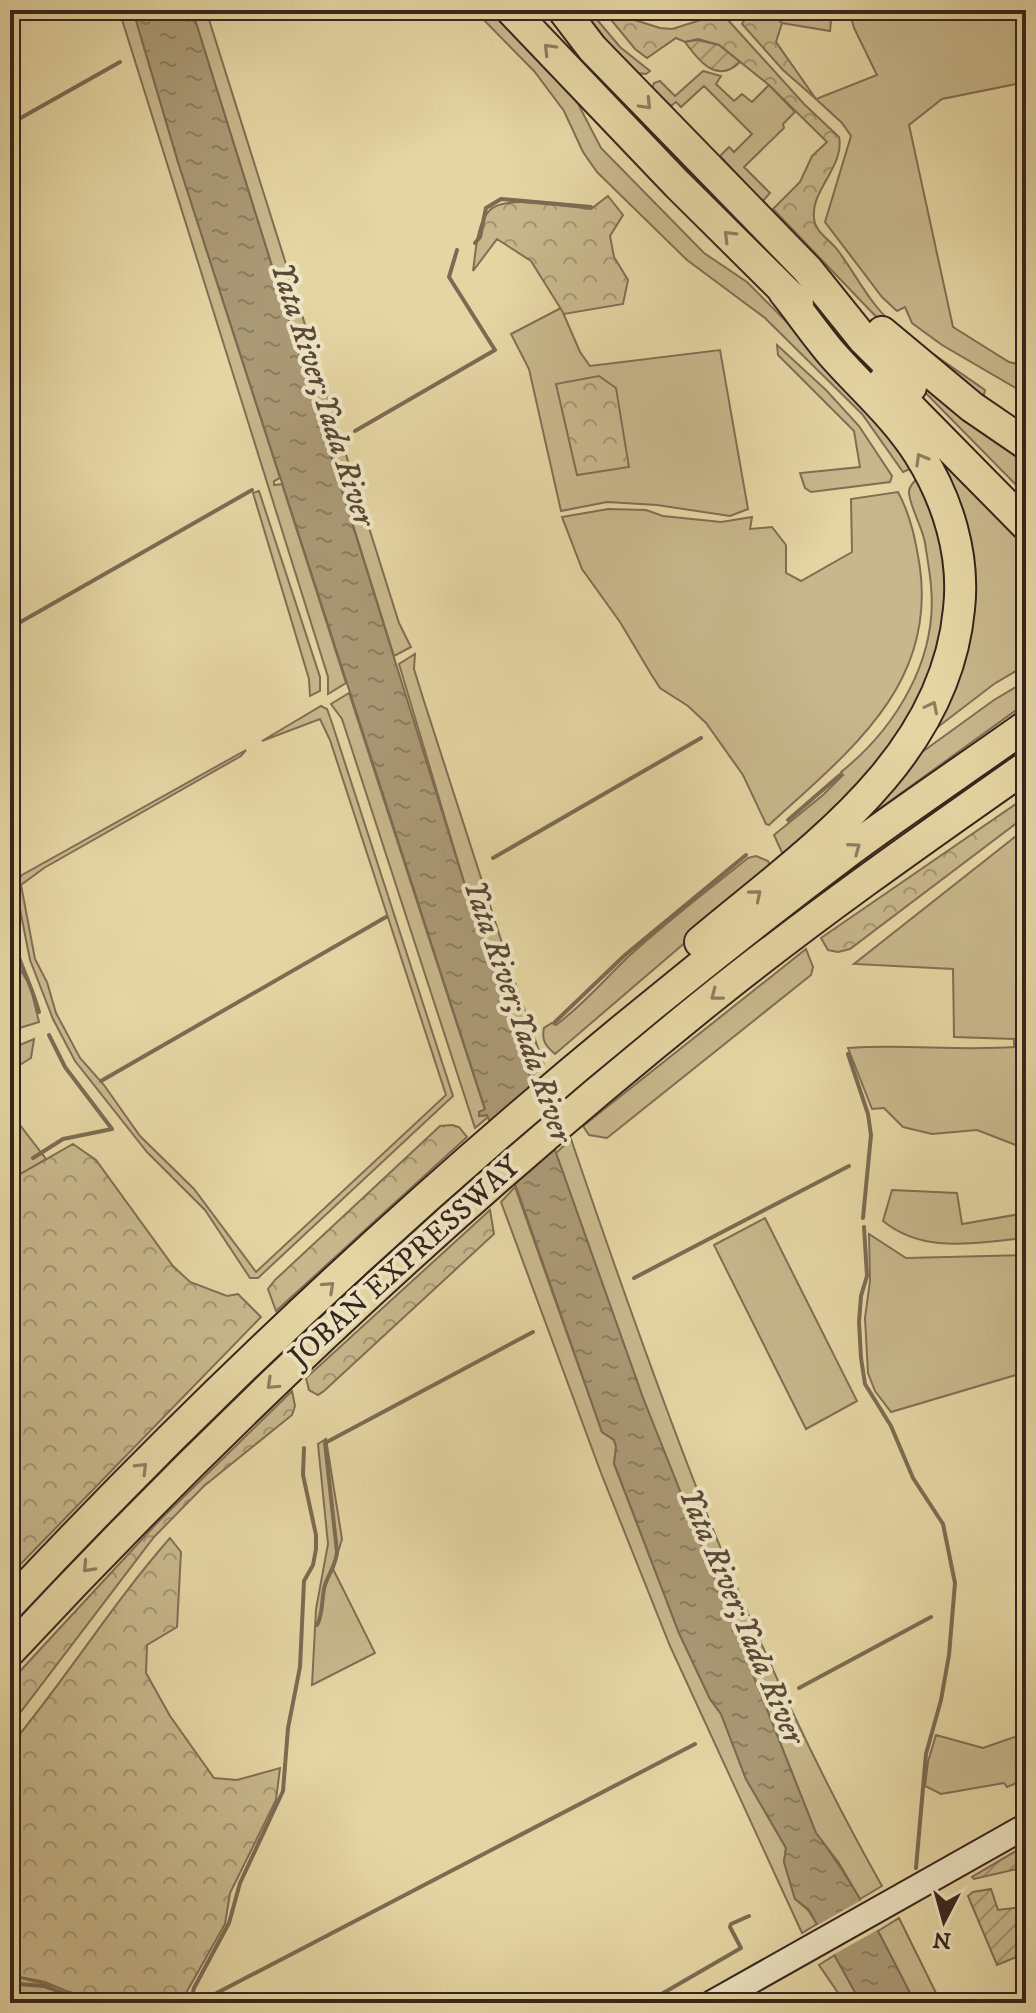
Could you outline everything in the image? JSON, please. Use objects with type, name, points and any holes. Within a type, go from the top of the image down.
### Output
[{"type":"highway","points":[[511,10],[784,292],[832,354],[888,412],[920,455],[939,492],[952,529],[959,566],[959,616],[949,666],[935,702],[911,743],[855,808],[551,1082]]},
{"type":"highway","points":[[543,10],[592,48]]},
{"type":"highway","points":[[563,10],[592,48],[807,269],[864,340],[1026,505]]},
{"type":"highway","points":[[807,269],[946,386],[1026,444]]},
{"type":"highway","points":[[784,292],[846,343],[1026,525]]},
{"type":"highway","points":[[551,1082],[839,859],[1026,726]]},
{"type":"highway","name":"JOBAN EXPRESSWAY","points":[[10,1651],[95,1560],[252,1403],[495,1179],[711,998],[890,862],[1026,767]]},
{"type":"highway","points":[[890,862],[1026,776]]},
{"type":"highway","name":"JOBAN EXPRESSWAY","points":[[10,1604],[223,1388],[387,1233],[491,1142],[551,1082]]},
{"type":"street","points":[[712,2003],[1026,1826]]},
{"type":"green space","points":[[119,10],[133,10],[178,162],[280,478],[274,481],[274,485],[282,484],[346,683],[328,694],[328,677]]},
{"type":"green space","points":[[192,10],[206,10],[399,623],[411,647],[394,656]]},
{"type":"green space","points":[[474,10],[503,10],[574,96],[601,148],[704,253],[747,282],[848,384],[912,468],[903,472],[862,414],[765,318],[687,260],[597,172],[583,152],[564,111],[534,71]]},
{"type":"green space","points":[[578,10],[589,10],[620,47],[650,71],[637,73]]},
{"type":"green space","points":[[603,10],[672,29],[720,14],[728,20],[804,104],[839,137],[837,158],[814,207],[817,228],[839,252],[882,314],[985,390],[982,403],[883,324],[773,209],[800,182],[812,156],[827,142],[769,85],[719,45],[698,39],[685,42],[676,38],[647,58],[635,49]]},
{"type":"green space","points":[[767,10],[832,10],[830,31],[782,23]]},
{"type":"green space","points":[[767,10],[782,23],[776,42],[816,99],[783,70],[742,24],[747,16]]},
{"type":"green space","points":[[849,10],[1026,10],[1026,82],[942,99],[909,125],[953,327],[1009,362],[1026,366],[1026,394],[942,345],[912,323],[905,307],[897,311],[882,297],[825,222],[851,136],[816,99],[877,75],[854,28]]},
{"type":"green space","points":[[697,40],[719,45],[740,62],[724,71],[716,71],[702,62],[685,42]]},
{"type":"green space","points":[[703,71],[721,76],[716,84],[734,101],[742,94],[752,102],[769,85],[795,112],[783,124],[784,128],[744,167],[770,193],[762,202],[720,156],[729,147],[734,152],[752,134],[704,86],[681,107],[676,102],[671,106],[652,89],[654,83],[660,81],[675,96]]},
{"type":"green space","points":[[608,196],[623,215],[610,236],[614,257],[628,280],[623,304],[564,314],[531,261],[497,239],[473,271],[482,223],[490,210],[498,205],[522,202],[591,209]]},
{"type":"green space","points":[[561,308],[580,352],[590,366],[720,350],[748,509],[730,516],[657,505],[607,502],[561,511],[529,369],[511,334]]},
{"type":"green space","points":[[777,345],[826,390],[859,426],[892,476],[890,482],[811,492],[805,488],[800,473],[860,467],[854,431],[778,355]]},
{"type":"green space","points":[[837,347],[1026,537],[1026,665],[994,684],[934,730],[965,556]]},
{"type":"green space","points":[[907,374],[1026,454],[1026,495]]},
{"type":"green space","points":[[599,376],[616,388],[629,467],[577,475],[556,384]]},
{"type":"green space","points":[[920,476],[949,559],[946,644],[905,737],[785,859],[774,835],[823,795],[843,775],[841,772],[879,735],[909,690],[920,665],[928,640],[931,581],[922,530],[909,491]]},
{"type":"green space","points":[[259,491],[320,677],[320,691],[310,696],[309,679],[253,493]]},
{"type":"green space","points":[[898,492],[912,529],[920,568],[921,610],[914,648],[900,683],[880,714],[828,771],[769,825],[766,824],[743,775],[706,723],[688,706],[660,688],[620,622],[582,569],[562,517],[608,509],[646,510],[663,516],[721,522],[752,517],[750,529],[772,527],[786,545],[786,573],[801,581],[852,552],[851,499]]},
{"type":"green space","points":[[415,654],[414,669],[423,698],[544,1065],[532,1076],[464,882],[399,664]]},
{"type":"green space","points":[[1026,681],[1026,703],[828,846],[918,755],[994,700]]},
{"type":"green space","points":[[349,693],[485,1110],[479,1112],[480,1116],[488,1117],[475,1128],[342,719],[331,704]]},
{"type":"green space","points":[[321,706],[327,709],[331,720],[453,1096],[258,1278],[250,1278],[205,1210],[147,1152],[75,1061],[53,1019],[30,960],[15,884],[22,875],[246,750],[241,756],[44,868],[21,885],[35,959],[47,982],[56,1013],[80,1058],[104,1085],[140,1136],[194,1189],[256,1272],[446,1095],[330,740],[320,719],[262,741]]},
{"type":"green space","points":[[1026,797],[1026,816],[850,949],[838,952],[828,950],[821,938]]},
{"type":"green space","points":[[1020,833],[1026,843],[1026,1149],[977,1130],[932,1134],[903,1127],[884,1108],[872,1109],[848,1048],[1014,1047],[1014,1039],[954,1037],[953,969],[854,964]]},
{"type":"green space","points":[[756,856],[768,861],[771,869],[555,1054],[549,1048],[544,1040],[544,1028],[552,1023],[556,1025],[566,1017],[657,931],[748,858]]},
{"type":"green space","points":[[10,947],[12,957],[30,985],[39,1022],[10,1031]]},
{"type":"green space","points":[[806,949],[813,967],[811,975],[607,1138],[589,1135],[583,1126]]},
{"type":"green space","points":[[34,1039],[31,1058],[10,1071],[10,1049]]},
{"type":"green space","points":[[10,1112],[46,1159],[10,1180]]},
{"type":"green space","points":[[440,1126],[459,1127],[467,1137],[276,1311],[268,1289],[275,1280]]},
{"type":"green space","points":[[571,1139],[673,1425],[748,1614],[834,1797],[882,1886],[860,1899],[839,1863],[816,1833],[643,1398],[556,1153]]},
{"type":"green space","points":[[73,1144],[96,1160],[173,1266],[190,1282],[227,1296],[238,1294],[261,1317],[10,1575],[10,1180]]},
{"type":"green space","points":[[515,1187],[602,1432],[614,1440],[614,1464],[679,1633],[710,1699],[721,1714],[746,1779],[786,1848],[784,1862],[795,1899],[808,1910],[817,1924],[802,1933],[670,1646],[601,1473],[501,1202]]},
{"type":"green space","points":[[892,1190],[957,1193],[962,1224],[1026,1213],[1026,1238],[952,1244],[916,1239],[883,1221]]},
{"type":"green space","points":[[490,1210],[494,1234],[324,1391],[318,1395],[309,1390],[306,1378]]},
{"type":"green space","points":[[765,1218],[857,1401],[806,1429],[714,1245]]},
{"type":"green space","points":[[869,1234],[906,1258],[1026,1255],[1026,1372],[891,1412],[875,1391],[868,1373],[865,1318],[870,1281]]},
{"type":"green space","points":[[292,1391],[295,1406],[292,1415],[204,1486],[154,1537],[10,1726],[10,1682],[158,1522]]},
{"type":"green space","points":[[326,1439],[342,1539],[333,1569],[375,1653],[312,1685],[316,1609],[328,1544],[318,1444]]},
{"type":"green space","points":[[170,1538],[181,1552],[177,1627],[147,1645],[146,1673],[170,1716],[214,1778],[237,1780],[280,1768],[276,1800],[230,1893],[225,1924],[186,1993],[177,1993],[162,2003],[98,2003],[45,1982],[10,1975],[10,1746]]},
{"type":"green space","points":[[1026,1733],[1026,1779],[1007,1787],[1004,1783],[941,1794],[925,1786],[936,1735],[983,1748]]},
{"type":"green space","points":[[1026,1845],[1026,1867],[972,1877]]},
{"type":"green space","points":[[991,1889],[998,1910],[1022,1907],[1026,1917],[1026,1953],[997,1965],[968,1896]]},
{"type":"green space","points":[[899,1918],[941,2003],[915,2003],[878,1931]]},
{"type":"green space","points":[[835,1955],[861,2003],[845,2003],[819,1965]]},
{"type":"green space","points":[[10,1975],[66,1989],[98,2003],[10,2003]]},
{"type":"water","points":[[133,10],[192,10],[464,882],[643,1398],[816,1833],[857,1894],[915,2003],[861,2003],[809,1910],[795,1899],[784,1862],[786,1848],[746,1779],[721,1714],[710,1699],[679,1633],[614,1463],[614,1440],[602,1432],[518,1192],[487,1115],[479,1116],[479,1112],[485,1109],[178,162]]},
{"type":"pier","points":[[865,1898],[881,1928],[831,1956],[814,1927]]},
{"type":"waterway","points":[[10,124],[120,62]]},
{"type":"waterway","points":[[475,243],[480,237],[486,208],[501,199],[591,207]]},
{"type":"waterway","name":"Yata River;Yada River","points":[[355,431],[495,350],[449,277],[457,250]]},
{"type":"waterway","points":[[10,628],[252,490]]},
{"type":"waterway","points":[[493,858],[701,738]]},
{"type":"waterway","points":[[788,820],[840,775]]},
{"type":"waterway","name":"Yata River;Yada River","points":[[555,1022],[625,955],[746,855]]},
{"type":"waterway","points":[[101,1081],[386,917]]},
{"type":"waterway","points":[[10,929],[39,1012]]},
{"type":"waterway","points":[[33,1158],[63,1139],[112,1129],[65,1067],[49,1035]]},
{"type":"waterway","points":[[848,1054],[868,1114],[871,1135],[863,1218]]},
{"type":"waterway","points":[[634,1278],[849,1166]]},
{"type":"waterway","points":[[864,1227],[867,1276],[861,1296],[859,1322],[865,1384],[891,1426],[913,1478],[943,1524],[955,1583],[949,1655],[926,1754],[916,1868]]},
{"type":"waterway","points":[[317,1625],[325,1585],[337,1552],[325,1443],[533,1332]]},
{"type":"waterway","points":[[191,2001],[194,1988],[229,1923],[240,1883],[283,1791],[288,1728],[300,1667],[304,1581],[313,1565],[316,1549],[316,1535],[303,1475],[304,1448]]},
{"type":"waterway","name":"Yata River;Yada River","points":[[799,1688],[931,1617]]},
{"type":"waterway","points":[[213,1995],[695,1744]]},
{"type":"waterway","points":[[646,2003],[741,1948],[730,1927],[749,1916]]},
{"type":"waterway","points":[[18,1984],[44,1986],[89,2003]]},
{"type":"waterway","points":[[171,2003],[184,1997],[191,2001]]}]
